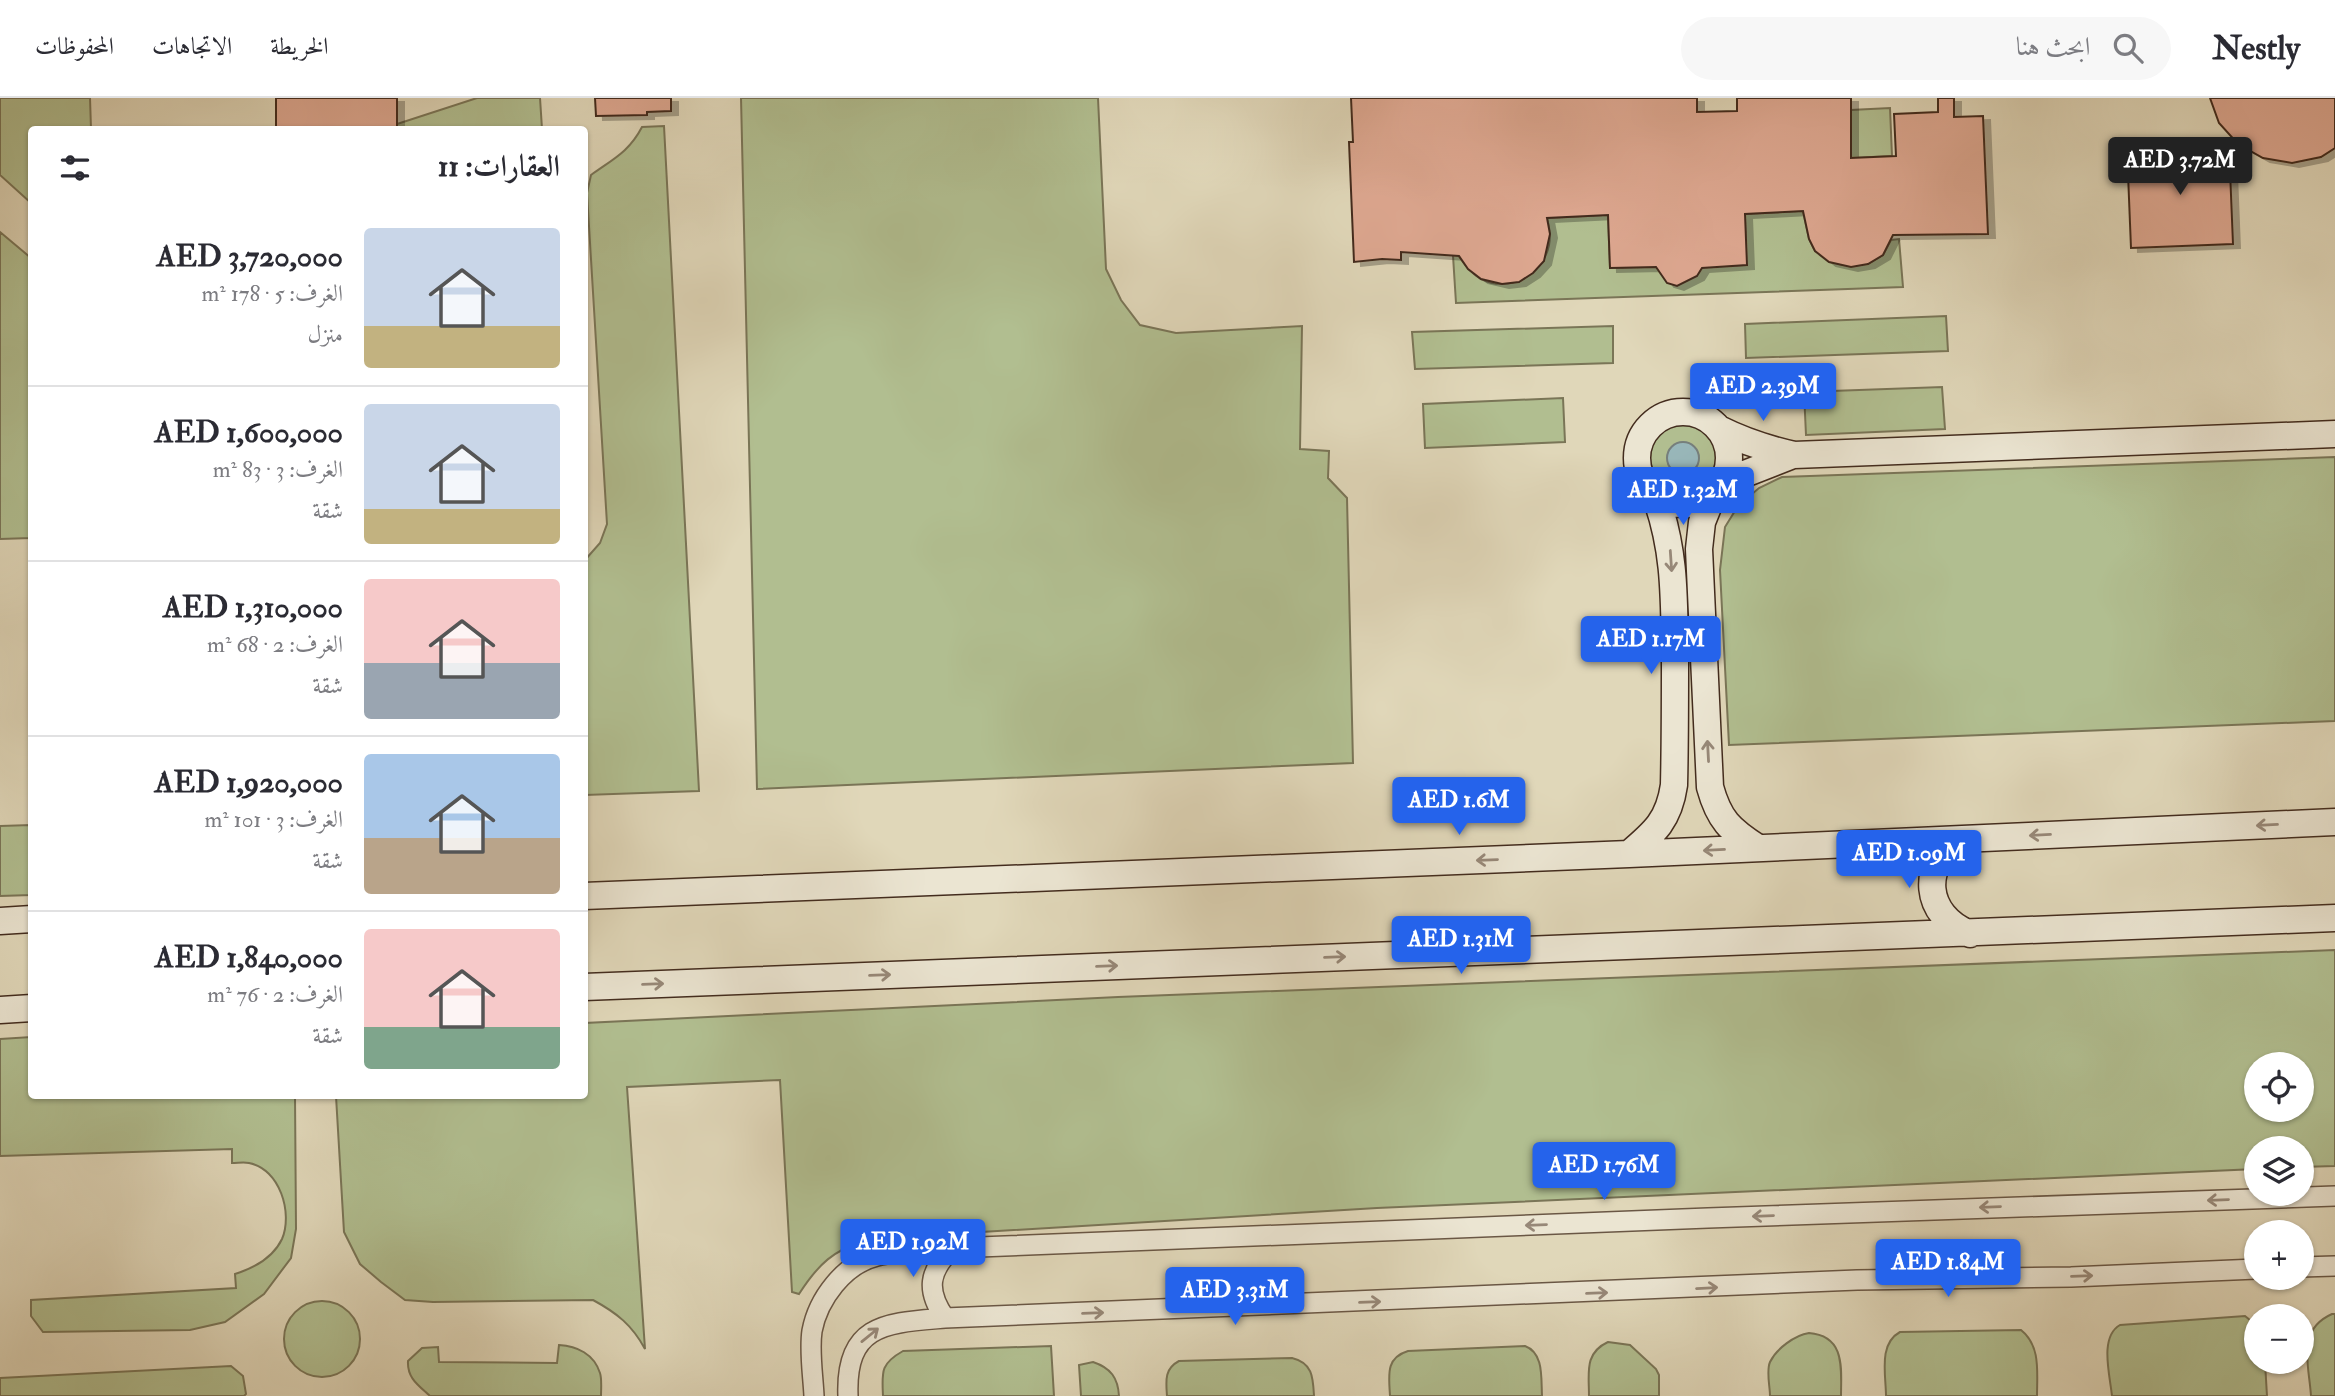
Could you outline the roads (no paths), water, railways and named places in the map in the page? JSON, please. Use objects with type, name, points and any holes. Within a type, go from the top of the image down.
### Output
[{"type":"street","points":[[1629,854],[1662,822],[1671,803],[1674,785],[1674,613],[1671,551],[1666,525],[1655,495],[1643,480],[1636,456],[1644,432],[1654,421],[1667,414],[1682,411],[1709,419],[1725,440],[1728,465],[1699,534],[1710,787],[1716,807],[1725,823],[1758,848]]},
{"type":"street","points":[[1718,429],[1768,450],[1794,455],[2335,433]]},
{"type":"street","points":[[1655,495],[1670,502],[1685,504],[1700,500],[1742,475],[1794,455]]},
{"type":"street","points":[[1675,702],[1706,700]]},
{"type":"street","points":[[588,896],[1629,854],[2335,822]]},
{"type":"street","points":[[1963,839],[1945,852],[1934,872],[1932,883],[1942,915],[1950,923],[1970,934]]},
{"type":"street","points":[[588,987],[2335,918]]},
{"type":"street","points":[[0,920],[28,919]]},
{"type":"street","points":[[0,1010],[28,1009]]},
{"type":"street","points":[[814,1396],[812,1333],[817,1312],[840,1278],[857,1265],[876,1256],[953,1248],[2335,1196]]},
{"type":"street","points":[[945,1318],[936,1305],[932,1289],[941,1259],[953,1248]]},
{"type":"street","points":[[2314,1267],[2335,1266]]},
{"type":"street","points":[[848,1396],[847,1374],[852,1357],[861,1342],[875,1330],[891,1323],[945,1318],[1857,1280],[2071,1277],[2244,1270]]},
{"type":"water","points":[[1683,442],[1694,447],[1699,458],[1694,469],[1683,474],[1672,469],[1667,458],[1672,447]]}]
